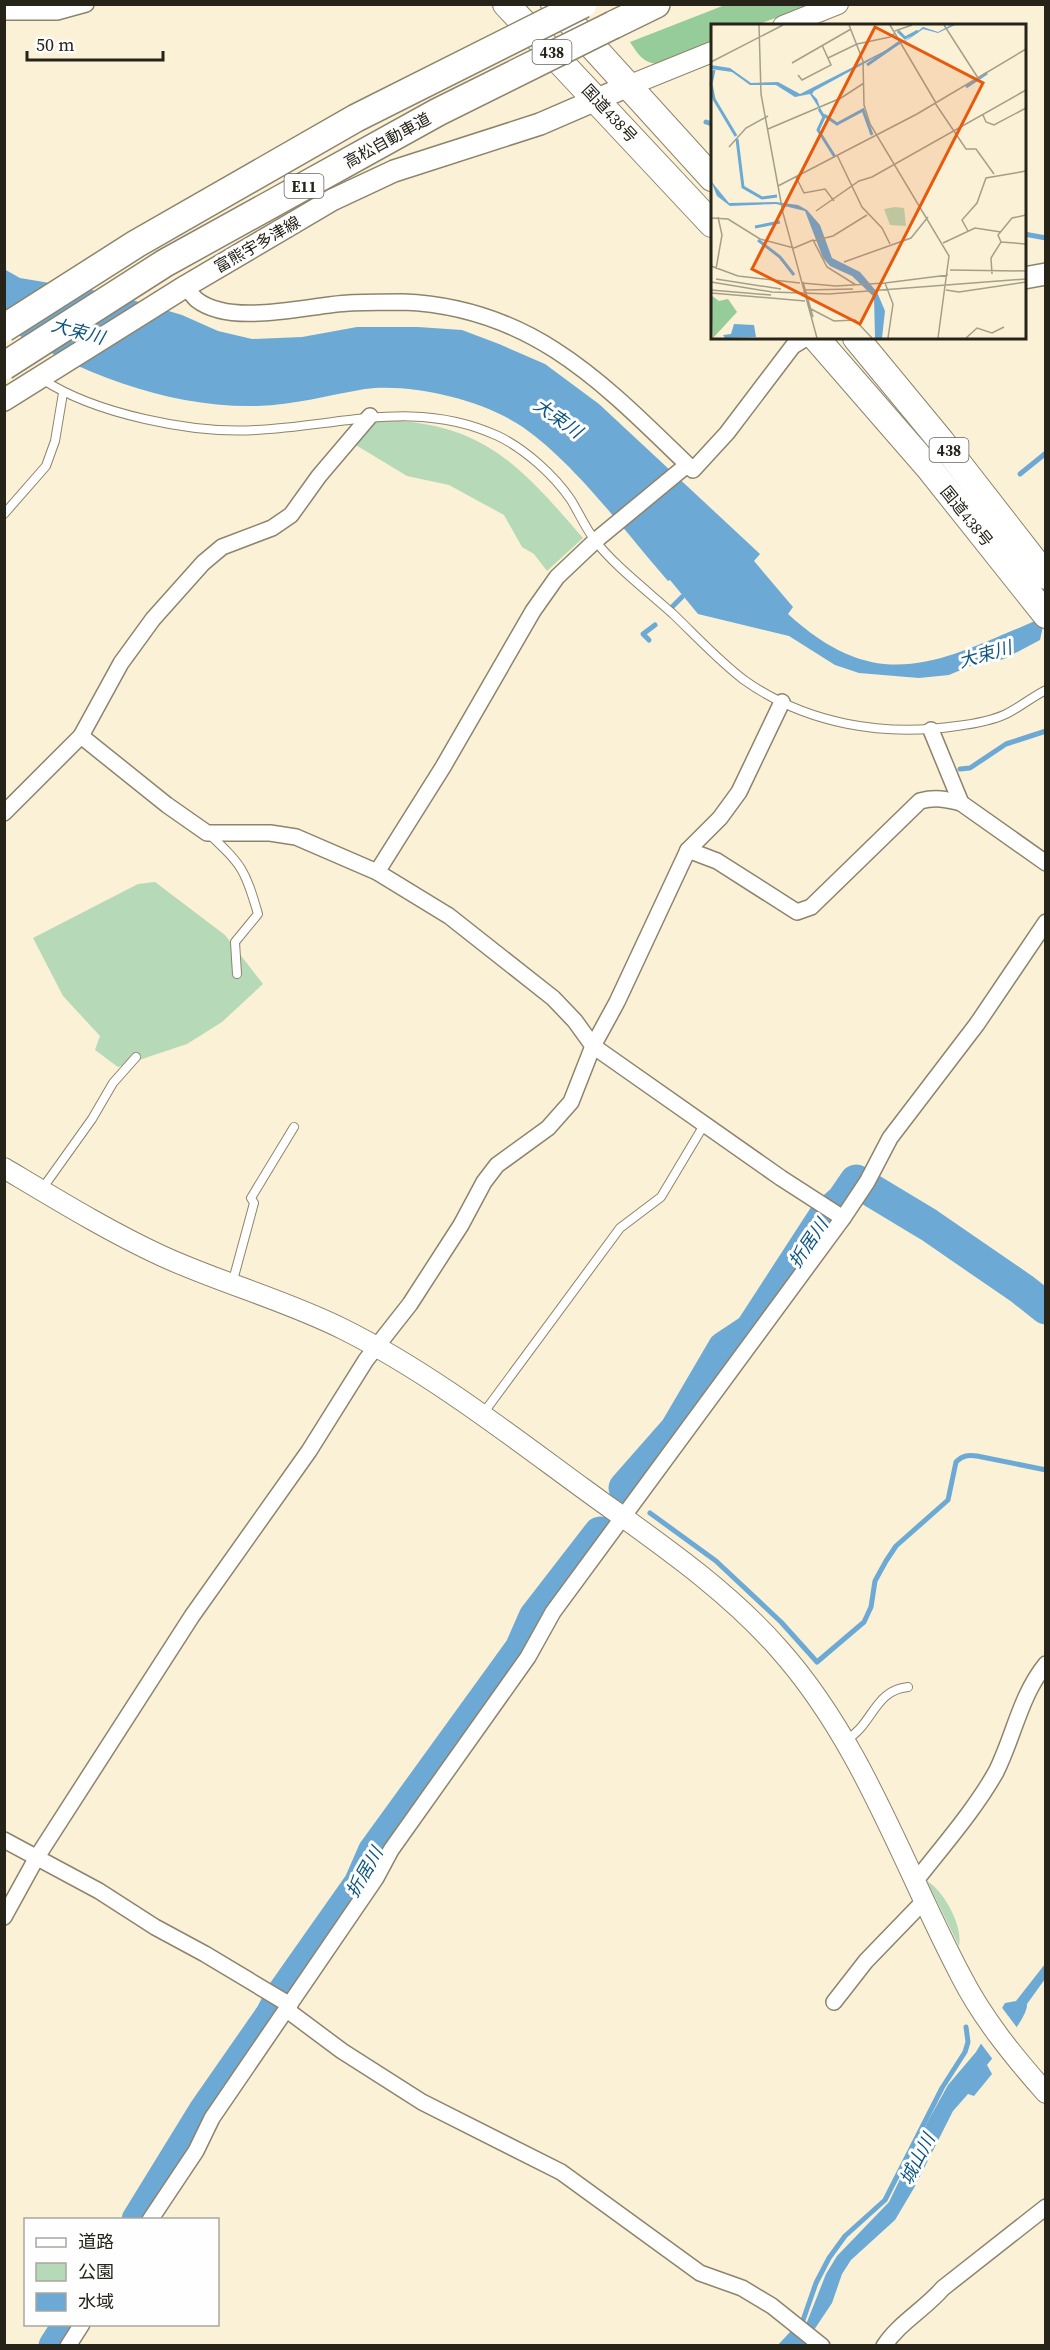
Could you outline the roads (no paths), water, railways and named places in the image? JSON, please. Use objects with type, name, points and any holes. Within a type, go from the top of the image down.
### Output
[{"type":"highway","name":"国道438号","points":[[506,4],[598,99],[711,223]]},
{"type":"highway","points":[[356,118],[441,60],[545,4]]},
{"type":"highway","name":"国道438号","points":[[554,4],[711,177]]},
{"type":"highway","name":"高松自動車道","points":[[4,328],[136,244],[356,118],[583,4]]},
{"type":"highway","name":"高松自動車道","points":[[4,366],[165,263],[438,112],[656,4]]},
{"type":"highway","name":"国道438号","points":[[817,339],[929,468],[1035,568]]},
{"type":"highway","name":"国道438号","points":[[857,339],[942,441],[1035,568],[1046,615]]},
{"type":"main road","name":"富熊宇多津線","points":[[4,400],[180,290],[332,200],[394,171],[540,124],[628,86]]},
{"type":"main road","points":[[1026,278],[1046,274]]},
{"type":"street","points":[[4,12],[57,12],[86,4]]},
{"type":"street","points":[[788,24],[838,4]]},
{"type":"street","points":[[628,86],[711,52]]},
{"type":"street","points":[[180,290],[215,309],[236,312],[268,312],[348,303],[402,302],[435,304],[477,314],[515,329],[572,360],[597,378],[685,467],[693,470],[727,433],[793,346],[804,339]]},
{"type":"street","points":[[4,813],[81,736],[121,663],[153,619],[203,562],[222,547],[272,528],[291,515],[319,476],[370,416]]},
{"type":"street","points":[[377,872],[443,767],[533,611],[557,577],[594,541],[685,467]]},
{"type":"street","points":[[4,1917],[37,1857],[192,1616],[309,1451],[377,1347],[410,1304],[497,1165],[548,1128],[566,1109],[593,1046],[688,850],[720,818],[739,792],[782,702]]},
{"type":"street","points":[[930,730],[961,803]]},
{"type":"street","points":[[81,736],[207,833],[270,833],[296,837],[377,872],[448,916],[553,998],[575,1021],[593,1046],[704,1125],[835,1213]]},
{"type":"street","points":[[688,850],[717,861],[797,912],[802,911],[811,907],[920,801],[930,798],[946,798],[961,803],[1046,863]]},
{"type":"street","points":[[151,2218],[196,2151],[212,2118],[284,2003],[376,1878],[391,1850],[528,1658],[554,1612],[835,1213],[865,1186],[890,1138],[977,1024],[1046,922]]},
{"type":"street","points":[[4,1168],[161,1256],[285,1304],[377,1347],[482,1415],[713,1586],[756,1625],[803,1678],[845,1740],[962,1978],[1007,2048],[1046,2093]]},
{"type":"street","points":[[914,1883],[997,1770],[1023,1701],[1046,1664]]},
{"type":"street","points":[[4,1840],[99,1891],[155,1928],[205,1954],[284,2003],[342,2051],[422,2102],[561,2172],[700,2273],[742,2288],[818,2342]]},
{"type":"street","points":[[834,2002],[866,1961],[924,1901]]},
{"type":"street","points":[[884,2346],[893,2333],[930,2303],[943,2288],[1046,2207]]},
{"type":"street","points":[[68,2346],[81,2326]]},
{"type":"lane","points":[[44,375],[63,393],[166,424],[213,430],[256,430],[370,416],[437,417],[467,424],[501,438],[542,469],[569,497],[594,541],[744,680],[782,702],[828,721],[867,729],[930,730],[979,723],[1005,715],[1046,690]]},
{"type":"lane","points":[[4,514],[46,466],[56,441],[63,393]]},
{"type":"lane","points":[[207,833],[239,863],[247,876],[258,914],[235,942],[237,974]]},
{"type":"lane","points":[[41,1190],[92,1119],[113,1083],[136,1057]]},
{"type":"lane","points":[[482,1415],[620,1228],[661,1197],[704,1125]]},
{"type":"lane","points":[[231,1285],[254,1203],[251,1198],[294,1127]]},
{"type":"lane","points":[[845,1740],[861,1730],[886,1695],[894,1688],[908,1687]]},
{"type":"water","name":"大束川","points":[[4,269],[20,278],[109,293],[182,315],[218,331],[252,339],[302,337],[357,327],[462,330],[545,364],[599,404],[760,554],[754,561],[793,607],[788,614],[822,641],[854,657],[884,664],[914,664],[976,646],[1045,617],[1040,640],[1004,659],[970,666],[949,675],[919,678],[859,673],[835,665],[789,636],[698,614],[578,476],[538,439],[502,415],[464,400],[402,388],[365,389],[298,402],[257,406],[190,401],[125,385],[63,359],[5,327]]},
{"type":"water","name":"城山川","points":[[1045,1964],[1045,1979],[1027,2004],[1017,2026],[987,2065],[992,2074],[974,2096],[968,2094],[953,2111],[895,2220],[851,2260],[842,2274],[832,2303],[804,2345],[777,2346],[790,2332],[807,2322],[826,2274],[837,2256],[889,2202],[948,2085],[976,2052],[1005,2003],[1016,2001]]},
{"type":"waterway","points":[[706,122],[711,124]]},
{"type":"waterway","points":[[1026,234],[1046,238]]},
{"type":"waterway","points":[[1020,474],[1046,453]]},
{"type":"waterway","points":[[673,606],[682,597]]},
{"type":"waterway","points":[[649,640],[643,634],[655,625]]},
{"type":"waterway","points":[[960,769],[970,768],[1006,744],[1046,731]]},
{"type":"waterway","name":"折居川","points":[[625,1488],[676,1430],[724,1348],[751,1330],[825,1216],[843,1200],[856,1181],[929,1225],[1046,1308]]},
{"type":"waterway","points":[[650,1513],[716,1561],[781,1622],[817,1662],[864,1622],[871,1607],[875,1581],[896,1546],[948,1500],[956,1462],[966,1456],[977,1456],[1046,1470]]},
{"type":"waterway","name":"折居川","points":[[139,2218],[205,2111],[271,2016],[284,1992],[360,1884],[374,1852],[521,1649],[535,1617],[600,1533]]},
{"type":"waterway","name":"城山川","points":[[801,2326],[816,2283],[829,2258],[845,2236],[885,2200],[942,2088],[965,2052],[968,2042],[966,2027]]},
{"type":"waterway","name":"折居川","points":[[55,2346],[68,2326]]}]
